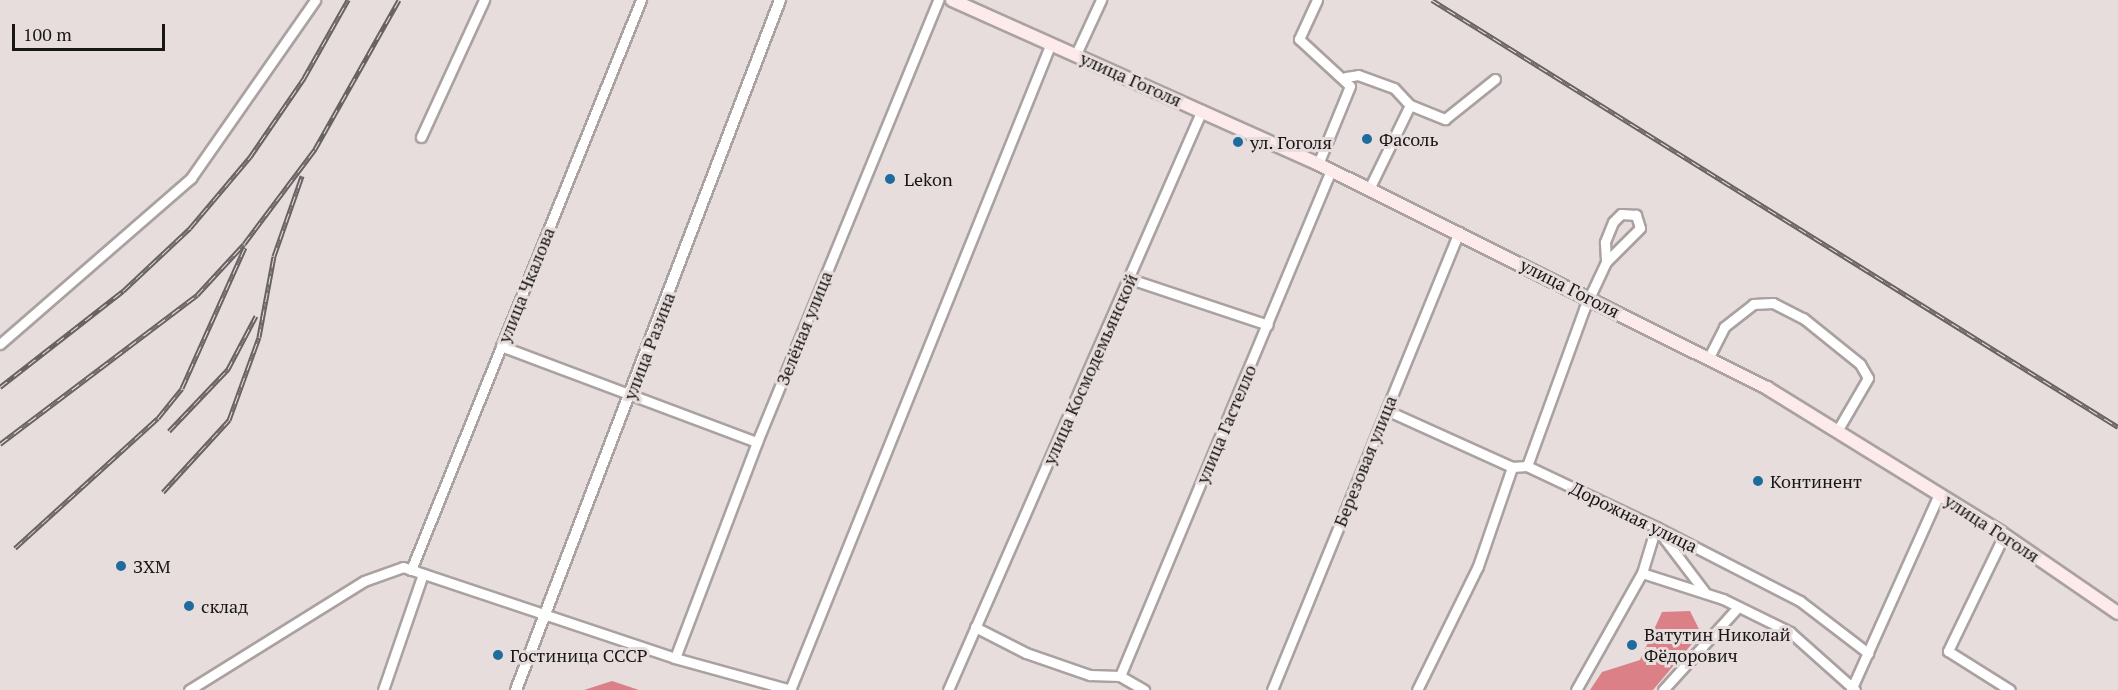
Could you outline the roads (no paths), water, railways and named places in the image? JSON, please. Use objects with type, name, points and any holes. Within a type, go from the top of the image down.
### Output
[{"type":"main road","points":[[952,0],[993,15]]},
{"type":"main road","points":[[967,0],[993,15]]},
{"type":"main road","name":"улица Гоголя","points":[[993,15],[1331,170],[1708,358],[1837,431],[1939,494],[2004,535],[2118,613]]},
{"type":"street","points":[[0,344],[191,178],[315,0]]},
{"type":"street","points":[[421,137],[484,0]]},
{"type":"street","name":"улица Чкалова","points":[[411,570],[641,0]]},
{"type":"street","name":"улица Разина","points":[[516,690],[548,617],[780,0]]},
{"type":"street","name":"Зелёная улица","points":[[675,658],[757,442],[938,0]]},
{"type":"street","points":[[1076,54],[1101,0]]},
{"type":"street","points":[[1317,0],[1299,39],[1346,77],[1350,86],[1318,164]]},
{"type":"street","points":[[189,690],[364,581],[403,567],[675,658],[790,690],[1051,43]]},
{"type":"street","points":[[1346,77],[1358,75],[1394,88],[1410,105],[1444,119],[1495,79]]},
{"type":"street","points":[[1369,189],[1410,105]]},
{"type":"street","name":"улица Космодемьянской","points":[[948,690],[1130,279],[1202,110]]},
{"type":"street","name":"улица Гастелло","points":[[1120,676],[1331,170]]},
{"type":"street","points":[[1527,466],[1589,298],[1606,262],[1640,228],[1636,215],[1621,214],[1613,222],[1605,242],[1606,262]]},
{"type":"street","name":"Березовая улица","points":[[1272,690],[1459,232]]},
{"type":"street","points":[[1130,279],[1268,325]]},
{"type":"street","points":[[1708,358],[1724,327],[1753,304],[1773,303],[1803,318],[1860,364],[1868,378],[1837,431]]},
{"type":"street","points":[[501,346],[632,392],[757,442]]},
{"type":"street","name":"Дорожная улица","points":[[1386,410],[1512,467],[1527,466],[1656,527],[1800,601],[1868,653]]},
{"type":"street","points":[[1417,690],[1479,566],[1512,467]]},
{"type":"street","points":[[1642,573],[1704,591],[1790,632],[1853,689],[1939,494]]},
{"type":"street","points":[[1576,690],[1642,573],[1656,527]]},
{"type":"street","points":[[1656,527],[1704,591]]},
{"type":"street","points":[[2004,535],[1948,651],[2010,690]]},
{"type":"street","points":[[383,690],[423,574]]},
{"type":"street","points":[[1663,690],[1738,607]]},
{"type":"street","points":[[975,627],[1026,653],[1090,675],[1120,676],[1144,690]]},
{"type":"railway","points":[[0,387],[123,291],[190,228],[250,157],[304,78],[348,0]]},
{"type":"railway","points":[[0,444],[197,295],[244,244],[315,149],[399,0]]},
{"type":"railway","points":[[1432,0],[2118,427]]},
{"type":"railway","points":[[163,492],[229,420],[259,337],[274,256],[302,176]]},
{"type":"railway","points":[[15,548],[158,418],[182,388],[245,247]]},
{"type":"railway","points":[[169,431],[228,369],[256,316]]},
{"type":"place","name":"Фасоль","points":[[1367,139]]},
{"type":"place","name":"ул. Гоголя","points":[[1238,142]]},
{"type":"place","name":"Lekon","points":[[890,179]]},
{"type":"place","name":"Континент","points":[[1758,481]]},
{"type":"place","name":"ЗХМ","points":[[121,566]]},
{"type":"place","name":"склад","points":[[189,606]]},
{"type":"place","name":"Ватутин Николай Фёдорович","points":[[1632,645]]},
{"type":"place","name":"Гостиница СССР","points":[[498,655]]}]
